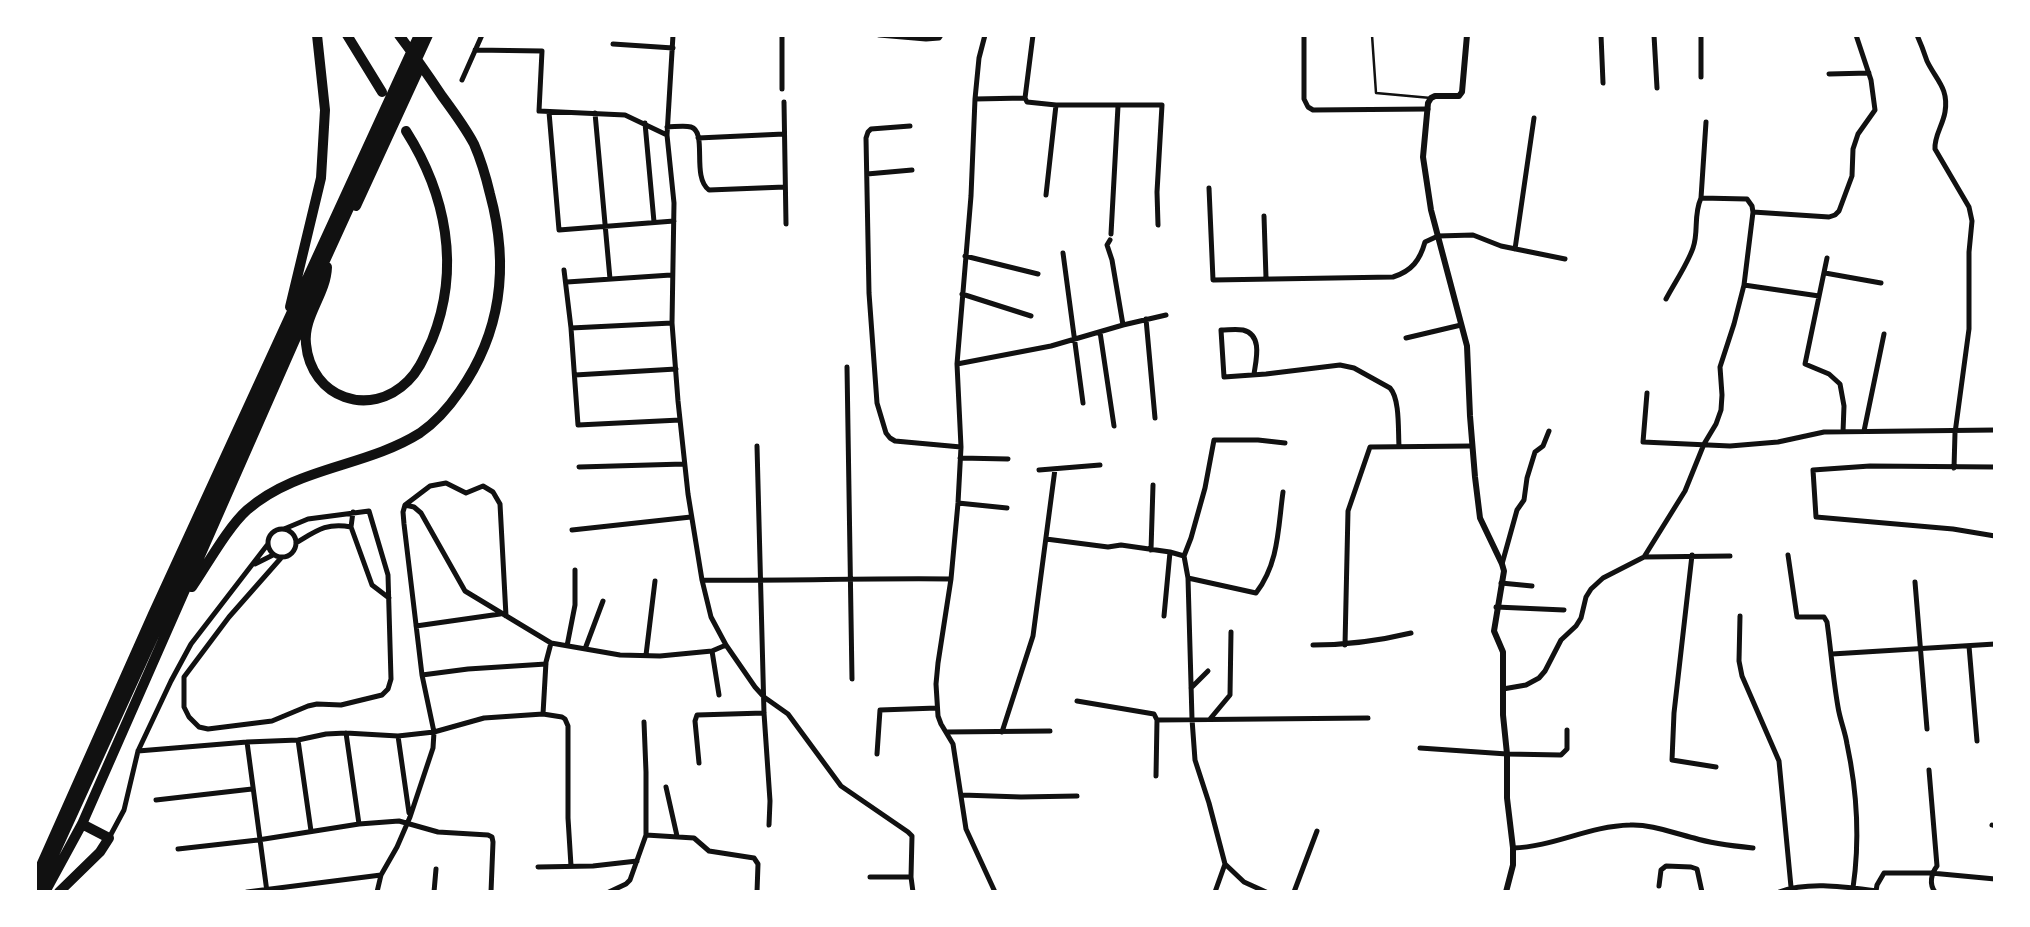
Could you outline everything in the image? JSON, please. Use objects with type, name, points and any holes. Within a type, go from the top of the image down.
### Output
[{"type":"highway","points":[[285,327],[321,178],[325,110],[317,35]]},
{"type":"highway","points":[[347,35],[382,92]]},
{"type":"highway","points":[[177,608],[245,512],[267,495],[292,482],[376,455],[422,431],[444,412],[477,367],[498,301],[501,247],[498,224],[474,144],[399,35]]},
{"type":"highway","points":[[35,882],[153,614],[421,35]]},
{"type":"highway","points":[[35,882],[421,35]]},
{"type":"highway","points":[[37,892],[421,35]]},
{"type":"highway","points":[[45,892],[82,824],[327,267],[435,35]]},
{"type":"highway","points":[[327,267],[326,280],[307,323],[306,344],[310,359],[319,379],[332,391],[354,400],[382,398],[410,380],[421,364],[436,329],[445,290],[446,245],[439,200],[425,164],[406,131]]},
{"type":"highway","points":[[59,892],[100,852],[109,838],[82,824]]},
{"type":"street","points":[[462,80],[482,35]]},
{"type":"street","points":[[673,35],[667,127],[674,221],[672,323],[691,517],[711,617],[726,645],[755,687],[788,714],[841,786],[912,836],[911,877],[914,892]]},
{"type":"street","points":[[782,35],[782,89]]},
{"type":"street","points":[[879,35],[926,39],[939,38],[941,35]]},
{"type":"street","points":[[985,35],[979,58],[975,99],[971,195],[957,363],[961,447],[958,503],[951,579],[938,663],[937,708],[941,724],[953,744],[966,829],[995,892]]},
{"type":"street","points":[[1033,35],[1025,98],[1027,102],[1056,105],[1163,105],[1157,192],[1158,225]]},
{"type":"street","points":[[1304,35],[1304,99],[1313,110],[1428,109]]},
{"type":"street","points":[[1467,35],[1462,92],[1459,96],[1431,98],[1423,157],[1431,210],[1467,346],[1472,446],[1480,518],[1504,570],[1494,631],[1503,652],[1507,798],[1513,848],[1513,865],[1506,892]]},
{"type":"street","points":[[1601,35],[1603,83]]},
{"type":"street","points":[[1654,35],[1657,88]]},
{"type":"street","points":[[1701,35],[1701,77]]},
{"type":"street","points":[[1917,35],[1928,64],[1942,85],[1945,95],[1945,112],[1934,142],[1936,149],[1969,207],[1972,220],[1969,252],[1969,329],[1955,430],[1954,468]]},
{"type":"street","points":[[1753,212],[1829,217],[1839,211],[1852,176],[1853,149],[1858,134],[1875,110],[1869,73],[1857,36]]},
{"type":"street","points":[[613,44],[673,48]]},
{"type":"street","points":[[475,50],[542,51],[539,111],[625,115],[667,135]]},
{"type":"street","points":[[1829,74],[1869,73]]},
{"type":"street","points":[[975,99],[1025,98]]},
{"type":"street","points":[[784,102],[786,224]]},
{"type":"street","points":[[1046,195],[1056,105]]},
{"type":"street","points":[[1118,106],[1111,237],[1108,245],[1123,325]]},
{"type":"street","points":[[548,111],[559,230],[674,221]]},
{"type":"street","points":[[594,113],[610,279]]},
{"type":"street","points":[[1515,249],[1534,118]]},
{"type":"street","points":[[1666,299],[1692,250],[1695,238],[1696,209],[1701,198],[1706,122]]},
{"type":"street","points":[[645,123],[654,222]]},
{"type":"street","points":[[910,126],[871,129],[866,138],[871,320],[877,403],[883,425],[890,438],[895,441],[961,447]]},
{"type":"street","points":[[667,127],[691,127],[696,131],[701,178],[709,190],[785,187]]},
{"type":"street","points":[[698,138],[784,134]]},
{"type":"street","points":[[867,174],[912,170]]},
{"type":"street","points":[[1209,188],[1213,280],[1393,277],[1407,272],[1417,262],[1425,242],[1438,236],[1472,235],[1501,246],[1565,259]]},
{"type":"street","points":[[1644,557],[1685,491],[1704,444],[1716,424],[1721,410],[1720,367],[1744,285],[1752,206],[1747,199],[1701,198]]},
{"type":"street","points":[[1264,216],[1266,278]]},
{"type":"street","points":[[1063,253],[1083,404]]},
{"type":"street","points":[[965,256],[1038,274]]},
{"type":"street","points":[[1827,258],[1805,364],[1829,374],[1840,384],[1844,406],[1843,432]]},
{"type":"street","points":[[565,270],[578,425],[680,421]]},
{"type":"street","points":[[1825,273],[1881,283]]},
{"type":"street","points":[[566,282],[671,275]]},
{"type":"street","points":[[1744,285],[1819,296]]},
{"type":"street","points":[[962,294],[1031,316]]},
{"type":"street","points":[[957,363],[1051,346],[1166,315]]},
{"type":"street","points":[[1146,319],[1155,418]]},
{"type":"street","points":[[571,328],[672,323]]},
{"type":"street","points":[[1406,338],[1461,325]]},
{"type":"street","points":[[1254,374],[1257,358],[1255,340],[1250,333],[1242,330],[1220,330],[1224,377],[1254,374],[1340,365],[1354,368],[1390,388],[1395,393],[1399,446]]},
{"type":"street","points":[[1100,332],[1114,426]]},
{"type":"street","points":[[1864,431],[1884,334]]},
{"type":"street","points":[[847,367],[852,679]]},
{"type":"street","points":[[575,375],[676,369]]},
{"type":"street","points":[[1647,393],[1643,442],[1730,446],[1843,432],[1995,430]]},
{"type":"street","points":[[1502,564],[1517,510],[1524,500],[1535,452],[1543,446],[1549,431]]},
{"type":"street","points":[[1266,892],[1244,882],[1225,864],[1195,760],[1188,578],[1184,556],[1205,488],[1214,440],[1258,439],[1284,443]]},
{"type":"street","points":[[757,446],[769,825]]},
{"type":"street","points":[[1345,645],[1348,510],[1370,447],[1472,446]]},
{"type":"street","points":[[960,457],[1008,459]]},
{"type":"street","points":[[579,467],[684,464]]},
{"type":"street","points":[[1039,470],[1100,465]]},
{"type":"street","points":[[1995,467],[1870,466],[1813,470],[1816,517],[1953,528],[1995,536]]},
{"type":"street","points":[[1002,732],[1033,636],[1055,469]]},
{"type":"street","points":[[377,892],[381,874],[397,847],[433,748],[434,732],[422,675],[403,512],[405,505],[430,486],[446,483],[466,493],[483,486],[493,492],[500,504],[503,615]]},
{"type":"street","points":[[1151,550],[1153,485]]},
{"type":"street","points":[[1188,578],[1256,593],[1265,582],[1274,561],[1283,492]]},
{"type":"street","points":[[958,503],[1007,508]]},
{"type":"street","points":[[405,505],[414,507],[421,513],[465,591],[551,643],[620,655],[660,656],[712,651],[726,645]]},
{"type":"street","points":[[109,838],[124,810],[138,751],[171,681],[191,644],[253,565],[268,544],[272,533],[308,519],[369,511],[388,575],[391,679],[388,690],[382,695],[341,705],[308,706],[272,721],[208,729],[199,727],[189,716],[184,707],[184,677],[229,617],[281,558],[292,554],[296,543],[294,535],[284,529]]},
{"type":"street","points":[[353,512],[351,527],[372,585],[390,598]]},
{"type":"street","points":[[572,530],[691,517]]},
{"type":"street","points":[[296,543],[326,526],[338,524],[351,527]]},
{"type":"street","points":[[1046,539],[1082,545],[1121,545],[1184,556]]},
{"type":"street","points":[[268,544],[273,555],[281,558]]},
{"type":"street","points":[[1164,616],[1170,552]]},
{"type":"street","points":[[253,565],[273,555]]},
{"type":"street","points":[[1692,555],[1674,713],[1672,760],[1716,767]]},
{"type":"street","points":[[1788,555],[1797,617],[1824,617],[1827,622],[1838,711],[1847,742],[1856,810],[1857,858],[1853,888]]},
{"type":"street","points":[[1503,689],[1526,685],[1539,678],[1561,640],[1581,618],[1586,597],[1591,589],[1603,578],[1644,557],[1730,556]]},
{"type":"street","points":[[567,646],[575,605],[575,570]]},
{"type":"street","points":[[702,580],[951,579]]},
{"type":"street","points":[[646,655],[655,581]]},
{"type":"street","points":[[1915,582],[1927,729]]},
{"type":"street","points":[[1501,583],[1532,586]]},
{"type":"street","points":[[585,649],[603,601]]},
{"type":"street","points":[[1496,607],[1564,610]]},
{"type":"street","points":[[416,626],[503,615]]},
{"type":"street","points":[[1740,616],[1739,661],[1742,676],[1779,761],[1791,887]]},
{"type":"street","points":[[1210,719],[1230,695],[1231,632]]},
{"type":"street","points":[[1313,645],[1345,645],[1411,633]]},
{"type":"street","points":[[543,714],[546,664],[551,643]]},
{"type":"street","points":[[1832,654],[1995,644]]},
{"type":"street","points":[[1969,646],[1977,741]]},
{"type":"street","points":[[712,651],[719,695]]},
{"type":"street","points":[[422,675],[546,664]]},
{"type":"street","points":[[1191,688],[1208,671]]},
{"type":"street","points":[[1077,701],[1154,713],[1157,720],[1156,776]]},
{"type":"street","points":[[877,754],[880,710],[937,708]]},
{"type":"street","points":[[699,763],[695,721],[697,715],[764,713]]},
{"type":"street","points":[[138,751],[298,740],[327,734],[398,736],[434,732],[484,718],[543,714],[562,718],[568,726],[571,866]]},
{"type":"street","points":[[1157,720],[1368,718]]},
{"type":"street","points":[[613,891],[630,880],[646,835],[644,722]]},
{"type":"street","points":[[1420,748],[1561,755],[1567,748],[1567,730]]},
{"type":"street","points":[[946,732],[1050,731]]},
{"type":"street","points":[[346,733],[359,824]]},
{"type":"street","points":[[398,736],[408,819]]},
{"type":"street","points":[[298,740],[311,831]]},
{"type":"street","points":[[247,742],[266,891]]},
{"type":"street","points":[[1929,770],[1937,866],[1931,873],[1935,892]]},
{"type":"street","points":[[666,787],[677,836]]},
{"type":"street","points":[[156,800],[252,789]]},
{"type":"street","points":[[962,795],[1077,796]]},
{"type":"street","points":[[178,849],[408,819],[438,832],[488,835],[492,838],[491,892]]},
{"type":"street","points":[[1513,848],[1543,845],[1602,828],[1632,824],[1696,839],[1753,848]]},
{"type":"street","points":[[1294,892],[1317,831]]},
{"type":"street","points":[[646,835],[694,838],[709,851],[754,858],[759,867],[757,892]]},
{"type":"street","points":[[538,867],[593,866],[637,861]]},
{"type":"street","points":[[1215,892],[1225,864]]},
{"type":"street","points":[[1659,886],[1661,870],[1666,866],[1691,867],[1697,869],[1702,892]]},
{"type":"street","points":[[434,892],[436,869]]},
{"type":"street","points":[[1779,892],[1791,887],[1846,886],[1876,892],[1877,884],[1884,873],[1931,873],[1995,879]]},
{"type":"street","points":[[247,892],[381,874]]},
{"type":"street","points":[[870,877],[911,877]]},
{"type":"lane","points":[[1372,35],[1376,93],[1431,98]]}]
